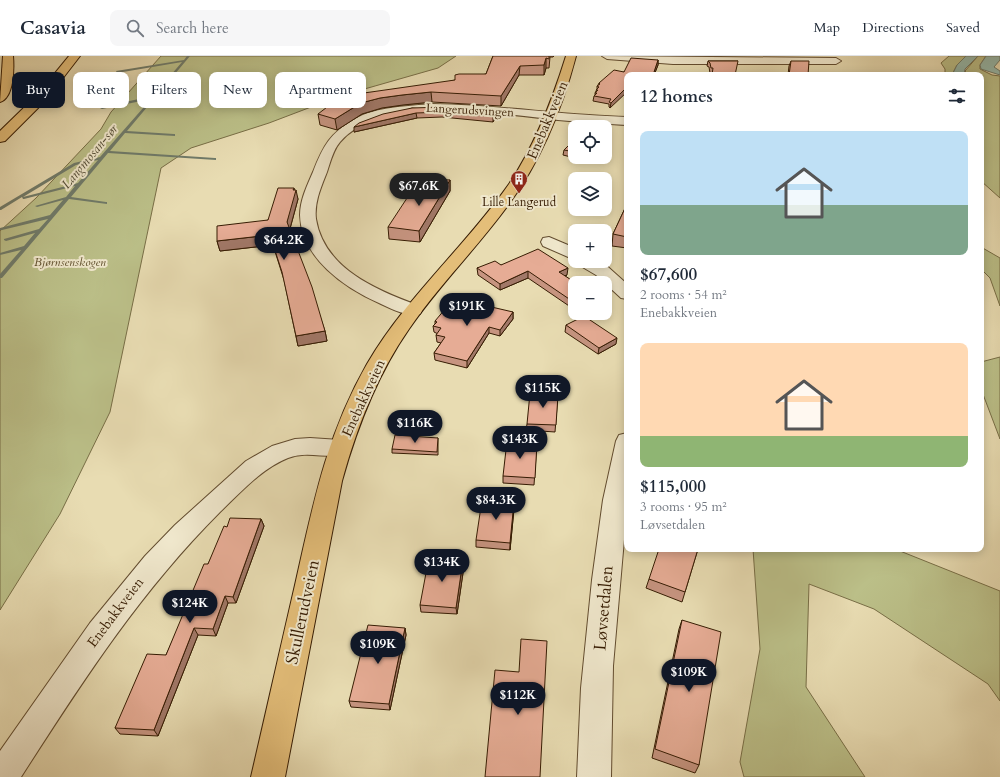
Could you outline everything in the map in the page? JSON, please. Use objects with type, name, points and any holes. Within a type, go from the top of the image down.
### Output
[{"type":"main road","points":[[0,98],[8,77],[8,56]]},
{"type":"main road","points":[[0,125],[38,87],[64,56]]},
{"type":"main road","points":[[62,72],[75,56]]},
{"type":"main road","points":[[64,72],[86,56]]},
{"type":"main road","name":"Enebakkveien","points":[[340,448],[371,376],[391,341],[413,310],[510,193],[534,154],[551,115],[570,56]]},
{"type":"main road","points":[[0,138],[31,108]]},
{"type":"main road","name":"Skullerudveien","points":[[268,777],[321,520],[340,448]]},
{"type":"street","points":[[598,64],[607,56],[673,61],[836,63]]},
{"type":"street","name":"Langerudsvingen","points":[[413,310],[387,302],[357,285],[329,262],[316,244],[309,223],[308,213],[311,196],[324,160],[336,138],[356,124],[372,117],[420,107],[461,107],[624,121]]},
{"type":"street","points":[[549,242],[568,252]]},
{"type":"street","points":[[597,268],[624,290]]},
{"type":"street","name":"Enebakkveien","points":[[2,777],[76,664],[119,604],[190,524],[257,463],[282,451],[302,446],[340,448]]},
{"type":"street","name":"Løvsetdalen","points":[[594,777],[594,698],[609,540],[624,453]]},
{"type":"green space","name":"Bjørnsenskogen","points":[[161,56],[456,56],[438,68],[366,89],[366,72],[275,72],[275,108],[308,108],[269,123],[191,148],[161,168],[110,412],[60,514],[0,610],[0,231],[36,198],[101,129],[115,108],[129,108],[129,92],[137,83],[137,108],[201,108],[201,72],[147,72]]},
{"type":"green space","points":[[949,56],[966,56],[957,65],[954,72],[945,72],[945,69],[941,63]]},
{"type":"green space","points":[[978,56],[986,56],[980,65],[980,69],[992,75],[1000,76],[1000,198],[984,184],[984,72],[965,71]]},
{"type":"green space","points":[[984,249],[1000,258],[1000,306],[990,278],[984,272]]},
{"type":"green space","points":[[1000,357],[1000,439],[984,397],[984,361]]},
{"type":"green space","points":[[753,552],[902,552],[1000,591],[1000,701],[988,684],[874,609],[809,584],[806,687],[865,777],[744,777],[740,762],[760,649]]},
{"type":"water","points":[[966,56],[978,56],[965,69],[964,72],[954,72],[957,65]]},
{"type":"water","points":[[986,56],[1000,56],[1000,60],[994,67],[1000,71],[1000,75],[981,69],[980,65]]},
{"type":"building","points":[[493,56],[549,56],[549,59],[546,58],[544,65],[520,66],[501,96],[431,92],[380,98],[366,102],[366,93],[455,80],[455,75],[459,74],[486,74]]},
{"type":"building","points":[[631,58],[658,60],[654,72],[624,72]]},
{"type":"building","points":[[708,61],[738,61],[736,72],[712,72],[713,68],[711,68]]},
{"type":"building","points":[[791,61],[809,61],[808,72],[789,72]]},
{"type":"building","points":[[614,70],[624,72],[624,90],[611,103],[609,102],[611,99],[594,96],[597,93],[595,93],[598,90],[596,90],[599,87],[597,86],[600,84],[599,83]]},
{"type":"building","points":[[443,107],[496,110],[493,116],[442,112],[416,113],[354,127],[359,123],[383,114],[412,108]]},
{"type":"building","points":[[326,108],[353,108],[335,119],[318,114]]},
{"type":"building","points":[[433,179],[450,180],[419,231],[388,227],[411,192],[424,194]]},
{"type":"building","points":[[278,188],[294,188],[293,190],[296,190],[287,222],[312,287],[325,331],[296,336],[282,272],[270,235],[217,241],[217,226],[268,220]]},
{"type":"building","points":[[624,210],[624,236],[613,234]]},
{"type":"building","points":[[538,249],[568,268],[559,272],[568,278],[568,298],[528,271],[500,284],[477,268],[495,261],[501,265]]},
{"type":"building","points":[[457,299],[513,312],[500,330],[489,327],[467,361],[434,353],[445,337],[436,335],[441,328],[433,326],[437,322],[435,321],[451,302],[454,302]]},
{"type":"building","points":[[576,320],[590,320],[617,338],[599,348],[566,325]]},
{"type":"building","points":[[530,393],[558,395],[556,425],[527,424]]},
{"type":"building","points":[[395,435],[438,438],[437,452],[392,449]]},
{"type":"building","points":[[507,441],[537,443],[535,478],[503,476]]},
{"type":"building","points":[[482,500],[514,502],[510,543],[476,540]]},
{"type":"building","points":[[230,518],[261,519],[233,597],[225,596],[213,629],[194,628],[154,730],[115,728],[147,654],[166,655],[204,564],[208,564],[224,526],[227,527]]},
{"type":"building","points":[[658,552],[697,552],[685,592],[649,579]]},
{"type":"building","points":[[429,557],[463,560],[456,608],[420,605]]},
{"type":"building","points":[[682,620],[721,632],[699,765],[655,749]]},
{"type":"building","points":[[368,625],[405,628],[389,704],[349,701]]},
{"type":"building","points":[[521,639],[547,641],[540,777],[485,777],[495,670],[519,672]]},
{"type":"waterway","name":"Langmosan-sør","points":[[175,72],[189,56]]},
{"type":"waterway","points":[[117,72],[184,61]]},
{"type":"waterway","points":[[129,102],[137,101]]},
{"type":"waterway","name":"Langmosan-sør","points":[[124,132],[145,108]]},
{"type":"waterway","name":"Langmosan-sør","points":[[102,158],[124,132]]},
{"type":"waterway","points":[[124,132],[174,135]]},
{"type":"waterway","points":[[107,152],[215,159]]},
{"type":"waterway","points":[[0,209],[75,164],[102,158]]},
{"type":"waterway","name":"Langmosan-sør","points":[[79,184],[102,158]]},
{"type":"waterway","points":[[24,198],[79,184]]},
{"type":"waterway","name":"Langmosan-sør","points":[[67,198],[79,184]]},
{"type":"waterway","points":[[37,206],[67,198]]},
{"type":"waterway","name":"Langmosan-sør","points":[[52,216],[67,198]]},
{"type":"waterway","points":[[67,198],[106,203]]},
{"type":"waterway","points":[[0,277],[52,216]]},
{"type":"waterway","points":[[2,229],[52,216]]},
{"type":"waterway","points":[[6,240],[40,230]]},
{"type":"waterway","points":[[0,254],[25,247]]},
{"type":"place","name":"Lille Langerud","points":[[519,194]]}]
